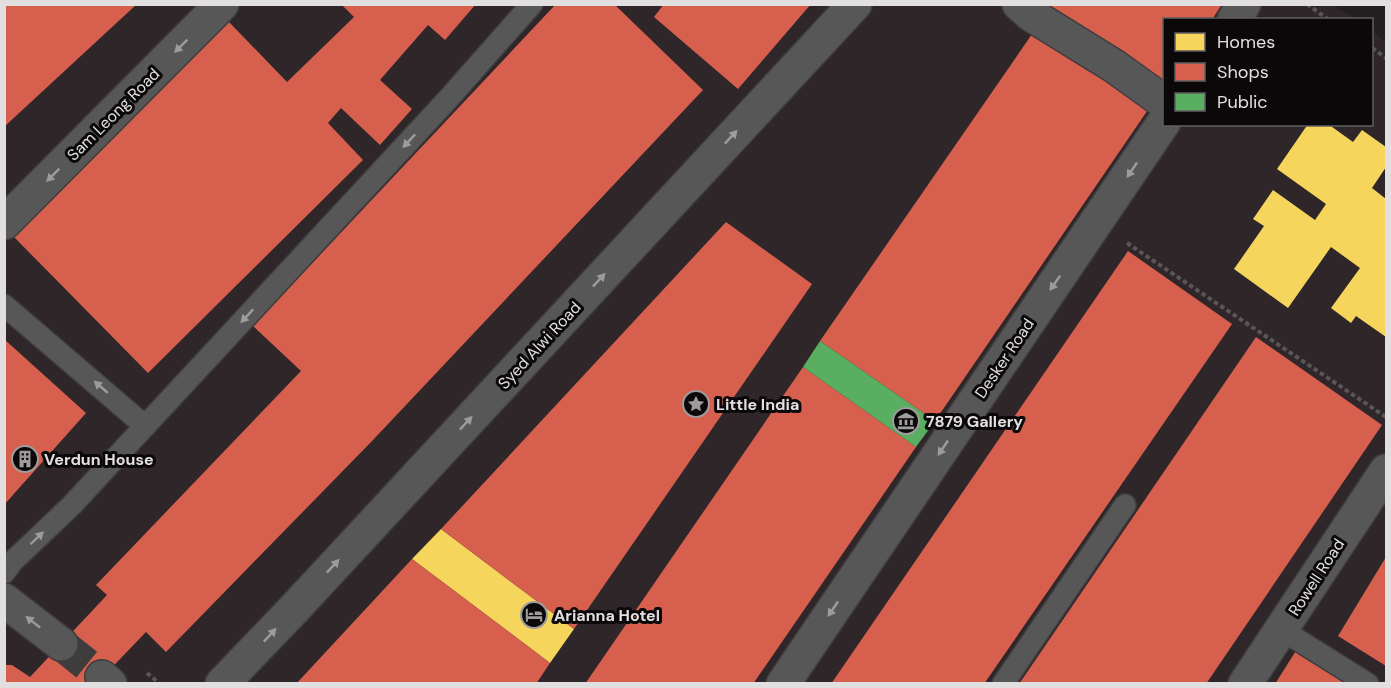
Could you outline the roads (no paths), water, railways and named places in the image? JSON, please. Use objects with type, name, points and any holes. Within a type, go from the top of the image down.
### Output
[{"type":"street","name":"Sam Leong Road","points":[[4,223],[222,4]]},
{"type":"street","name":"Syed Alwi Road","points":[[222,684],[855,4]]},
{"type":"street","points":[[1019,4],[1030,14],[1114,66],[1163,101]]},
{"type":"street","points":[[1235,18],[1244,4]]},
{"type":"street","name":"Desker Road","points":[[783,684],[1163,123]]},
{"type":"street","name":"Rowell Road","points":[[1245,684],[1386,471]]},
{"type":"street","points":[[4,600],[61,645]]},
{"type":"lane","points":[[4,573],[12,562],[72,505],[449,98],[532,4]]},
{"type":"lane","points":[[4,305],[145,426]]},
{"type":"lane","points":[[1003,684],[1125,505]]},
{"type":"lane","points":[[1282,630],[1368,684]]},
{"type":"tunnel","points":[[61,644],[102,677]]},
{"type":"place","name":"Little India","points":[[696,404]]},
{"type":"place","name":"7879 Gallery","points":[[906,421]]},
{"type":"place","name":"Verdun House","points":[[25,459]]},
{"type":"place","name":"Arianna Hotel","points":[[534,615]]}]
